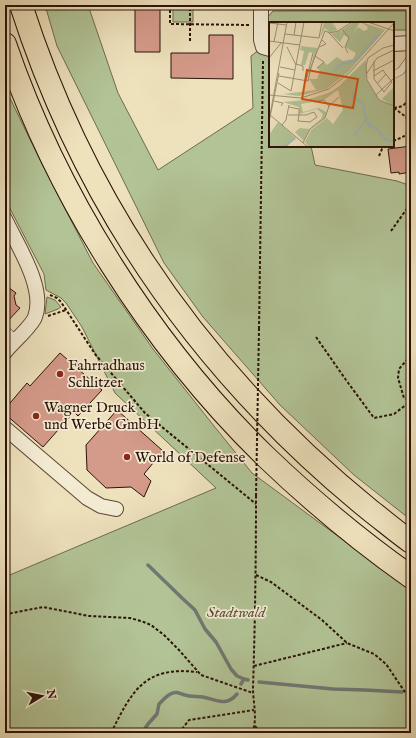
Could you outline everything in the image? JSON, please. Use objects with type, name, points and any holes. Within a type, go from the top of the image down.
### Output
[{"type":"highway","points":[[21,5],[57,102],[89,168],[106,200],[139,255],[181,315],[235,381],[288,438],[345,489],[411,542]]},
{"type":"highway","points":[[5,44],[46,144],[74,200],[118,274],[159,332],[218,406],[266,456],[338,521],[411,578]]},
{"type":"street","points":[[261,5],[261,40],[266,48]]},
{"type":"street","points":[[394,44],[411,43]]},
{"type":"street","points":[[5,219],[34,280],[37,299],[35,318],[5,352]]},
{"type":"street","points":[[5,428],[87,498],[101,506],[116,509]]},
{"type":"lane","points":[[261,5],[411,7]]},
{"type":"lane","points":[[394,74],[401,71],[411,57]]},
{"type":"lane","points":[[5,329],[16,339]]},
{"type":"path","points":[[170,5],[170,24],[254,26]]},
{"type":"path","points":[[190,5],[190,41]]},
{"type":"path","points":[[252,733],[255,726],[253,693],[256,575],[256,496],[266,48]]},
{"type":"path","points":[[394,107],[400,107],[409,99]]},
{"type":"path","points":[[406,102],[411,106]]},
{"type":"path","points":[[394,107],[406,117],[411,127],[405,137],[394,141]]},
{"type":"path","points":[[379,156],[385,147]]},
{"type":"path","points":[[391,231],[411,203]]},
{"type":"path","points":[[34,280],[47,294],[57,298],[95,354],[145,413],[256,504]]},
{"type":"path","points":[[35,318],[44,317],[66,310]]},
{"type":"path","points":[[316,337],[374,418],[394,414],[411,401],[404,398],[398,378],[398,369],[411,355]]},
{"type":"path","points":[[256,575],[271,582],[322,620],[347,643],[374,654],[386,664],[411,701]]},
{"type":"path","points":[[5,615],[43,607],[89,616],[130,618],[141,621],[150,625],[164,635],[180,650],[201,674],[253,693]]},
{"type":"path","points":[[254,666],[347,643]]},
{"type":"path","points":[[110,733],[134,692],[151,678],[178,671],[199,672]]},
{"type":"path","points":[[179,733],[189,720],[254,710]]},
{"type":"path","points":[[255,726],[260,733]]},
{"type":"green space","points":[[45,5],[88,5],[118,93],[158,170],[253,108],[251,56],[263,47],[269,50],[269,147],[311,147],[315,165],[397,181],[411,186],[411,520],[354,475],[280,405],[203,317],[164,263],[57,46]]},
{"type":"green space","points":[[173,5],[193,5],[193,22],[173,22]]},
{"type":"green space","points":[[273,11],[411,11],[411,30],[394,30],[394,22],[269,22],[269,25],[267,18]]},
{"type":"green space","name":"Stadtwald","points":[[5,88],[93,263],[153,349],[252,473],[411,590],[411,733],[5,733],[5,577],[216,488],[115,393],[82,327],[66,303],[61,298],[46,290],[44,274],[5,199]]},
{"type":"green space","points":[[47,297],[55,300],[61,307],[45,314]]},
{"type":"building","points":[[135,5],[160,5],[160,52],[135,52]]},
{"type":"building","points":[[209,35],[233,35],[233,79],[171,78],[171,53],[209,53]]},
{"type":"building","points":[[411,146],[411,172],[399,174],[399,172],[391,173],[388,149]]},
{"type":"building","points":[[5,285],[16,293],[14,296],[16,305],[20,308],[5,324]]},
{"type":"building","points":[[60,353],[102,390],[78,416],[74,412],[43,447],[5,414],[5,409],[27,383],[30,386]]},
{"type":"building","points":[[117,410],[163,451],[144,474],[151,481],[144,497],[131,487],[106,488],[87,470],[86,445]]},
{"type":"waterway","points":[[148,565],[195,610],[205,629],[216,642],[231,669],[237,676],[244,679]]},
{"type":"waterway","points":[[241,684],[244,679],[248,680]]},
{"type":"waterway","points":[[259,682],[333,689],[402,692]]},
{"type":"waterway","points":[[142,733],[157,714],[159,704],[166,697],[175,692],[187,696],[203,697],[222,702],[233,698],[237,694]]},
{"type":"place","name":"Fahrradhaus Schlitzer","points":[[60,374]]},
{"type":"place","name":"Wagner Druck und Werbe GmbH","points":[[36,416]]},
{"type":"place","name":"World of Defense","points":[[127,457]]}]
